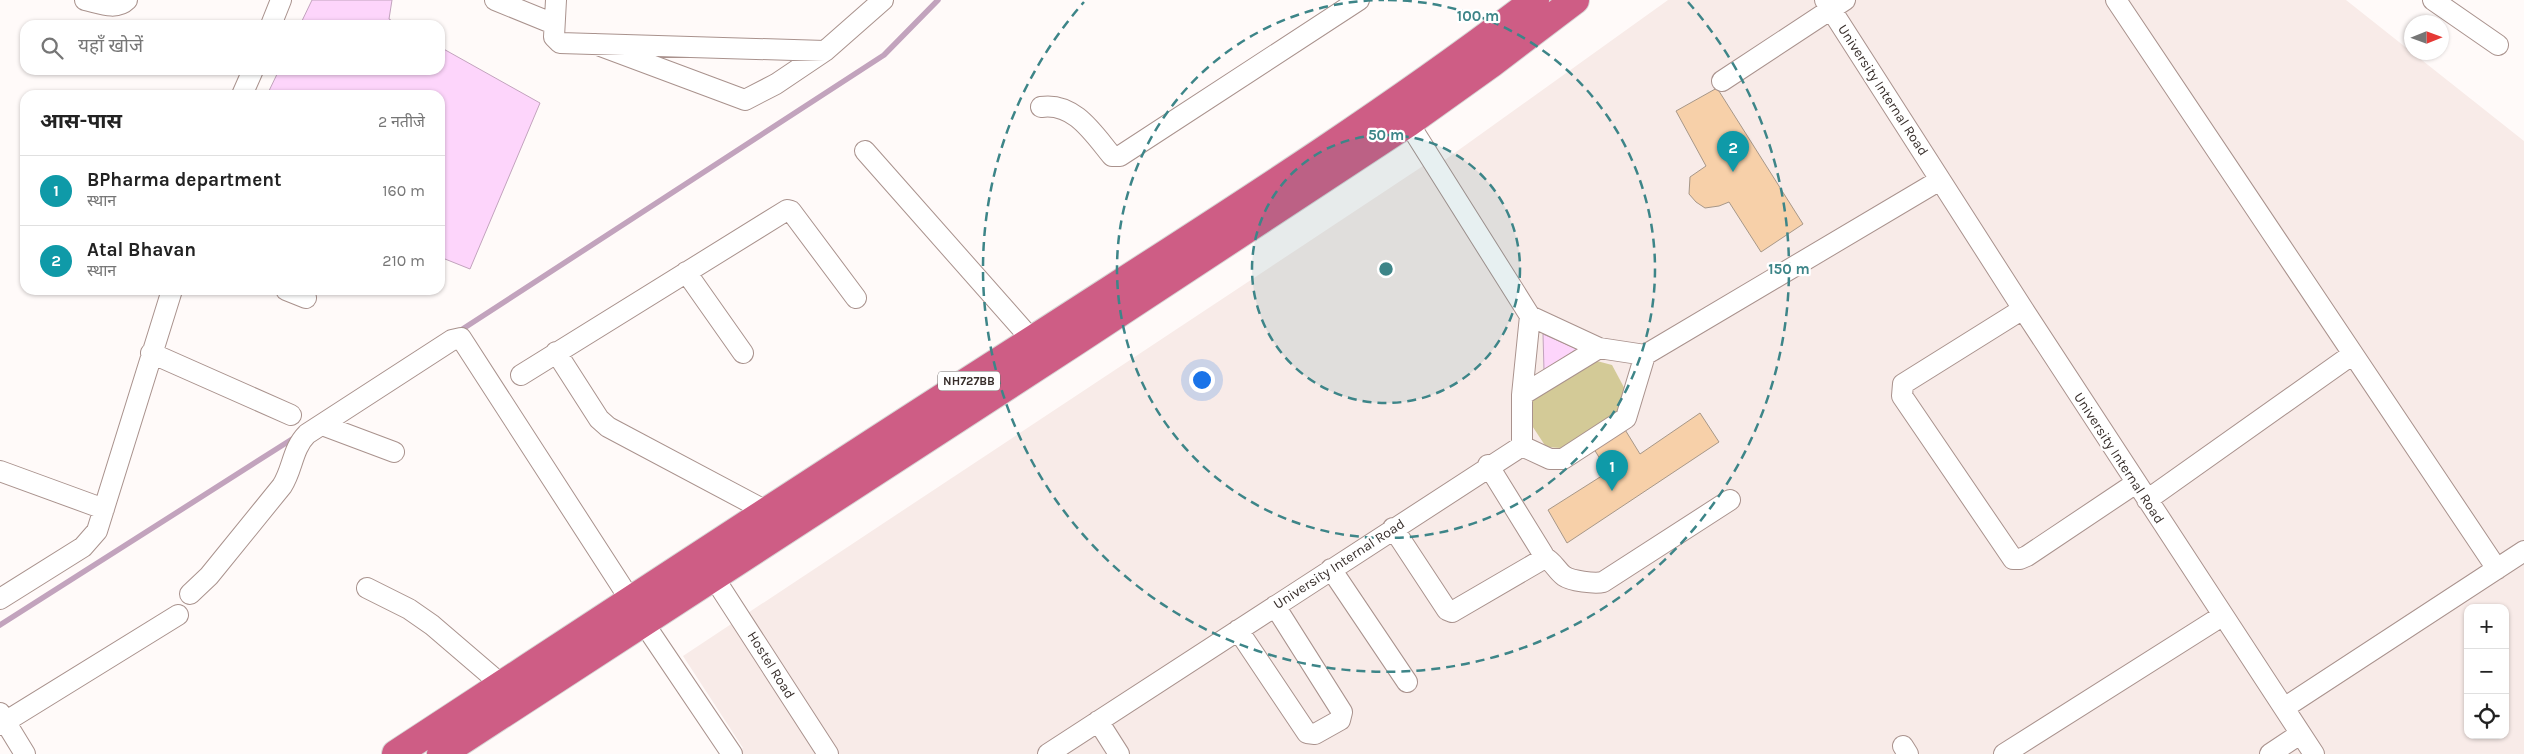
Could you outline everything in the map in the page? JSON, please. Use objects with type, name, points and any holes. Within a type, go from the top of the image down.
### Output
[{"type":"highway","name":"NH727BB","points":[[441,754],[637,611],[1402,112],[1478,44],[1535,0]]},
{"type":"highway","name":"NH727BB","points":[[707,566],[768,512],[1032,340],[1402,112],[1492,63],[1575,0]]},
{"type":"highway","name":"NH727BB","points":[[396,754],[502,685],[637,611]]},
{"type":"street","points":[[86,0],[114,6],[122,5],[127,0]]},
{"type":"street","points":[[273,20],[282,0]]},
{"type":"street","points":[[495,0],[554,24]]},
{"type":"street","points":[[556,0],[554,24],[554,37],[556,41],[595,44],[825,51]]},
{"type":"street","points":[[595,44],[742,100],[760,94],[825,51],[883,0]]},
{"type":"street","points":[[1041,107],[1058,106],[1070,112],[1081,120],[1112,156],[1120,156],[1359,0]]},
{"type":"street","points":[[2116,0],[2497,568]]},
{"type":"street","points":[[2433,0],[2498,45]]},
{"type":"street","points":[[1722,81],[1834,3]]},
{"type":"street","name":"University Internal Road","points":[[1834,3],[1940,180],[2222,616],[2314,754]]},
{"type":"street","points":[[244,90],[251,75]]},
{"type":"street","points":[[1402,112],[1530,316],[1599,348],[1645,355],[1940,180]]},
{"type":"street","points":[[865,151],[1032,340]]},
{"type":"street","points":[[521,375],[787,210],[791,211],[856,298]]},
{"type":"street","points":[[686,272],[743,353]]},
{"type":"street","points":[[0,599],[84,547],[97,531],[170,295]]},
{"type":"street","points":[[298,295],[306,298]]},
{"type":"street","points":[[2023,309],[1903,384],[1902,396],[2013,558],[2020,559],[2141,491],[2353,354]]},
{"type":"street","points":[[1530,316],[1522,395],[1522,446],[1550,459],[1563,458],[1626,418],[1645,355]]},
{"type":"street","points":[[190,594],[208,576],[282,486],[290,471],[296,446],[301,440],[452,340],[457,338],[464,339],[637,611],[732,754]]},
{"type":"street","points":[[1522,395],[1599,348]]},
{"type":"street","points":[[556,352],[599,419],[608,427],[768,512]]},
{"type":"street","points":[[151,353],[291,415]]},
{"type":"street","points":[[322,425],[394,452]]},
{"type":"street","name":"University Internal Road","points":[[1048,754],[1331,568],[1522,446]]},
{"type":"street","points":[[1488,466],[1544,557],[1556,564],[1564,576],[1596,584],[1603,582],[1730,500]]},
{"type":"street","points":[[0,471],[104,509]]},
{"type":"street","points":[[1393,528],[1447,610],[1452,612],[1544,557]]},
{"type":"street","points":[[2284,708],[2524,551]]},
{"type":"street","name":"Hostel Road","points":[[707,566],[828,754]]},
{"type":"street","points":[[1331,568],[1407,682]]},
{"type":"street","points":[[367,588],[409,609],[432,625],[502,685]]},
{"type":"street","points":[[1238,630],[1307,733],[1315,734],[1340,720],[1342,712],[1275,606]]},
{"type":"street","points":[[25,754],[2,720],[178,615]]},
{"type":"street","points":[[2004,754],[2222,616]]},
{"type":"street","points":[[1098,721],[1119,754]]},
{"type":"street","points":[[2270,754],[2300,734]]},
{"type":"shaded area","points":[[312,0],[392,0],[389,19],[391,20],[302,20]]},
{"type":"shaded area","points":[[1668,0],[2346,0],[2404,46],[2404,60],[2422,60],[2524,141],[2524,754],[731,754],[743,748],[683,656],[1432,160],[1435,167]]},
{"type":"shaded area","points":[[445,50],[540,103],[470,269],[445,259],[445,90],[269,90],[277,75],[445,75]]},
{"type":"shaded area","points":[[1543,334],[1577,349],[1544,371]]},
{"type":"shaded area","points":[[1593,360],[1612,365],[1627,393],[1620,417],[1574,449],[1546,447],[1527,418],[1532,394]]},
{"type":"building","points":[[1717,88],[1803,224],[1761,252],[1729,202],[1705,208],[1689,194],[1690,177],[1706,166],[1676,111]]},
{"type":"building","points":[[1700,413],[1719,442],[1567,543],[1548,510],[1608,472],[1594,449],[1624,428],[1640,454]]},
{"type":"waterway","points":[[458,332],[884,55],[938,0]]},
{"type":"waterway","points":[[0,625],[297,436]]},
{"type":"place","name":"Atal Bhavan","points":[[1733,172]]},
{"type":"place","name":"BPharma department","points":[[1612,491]]}]
